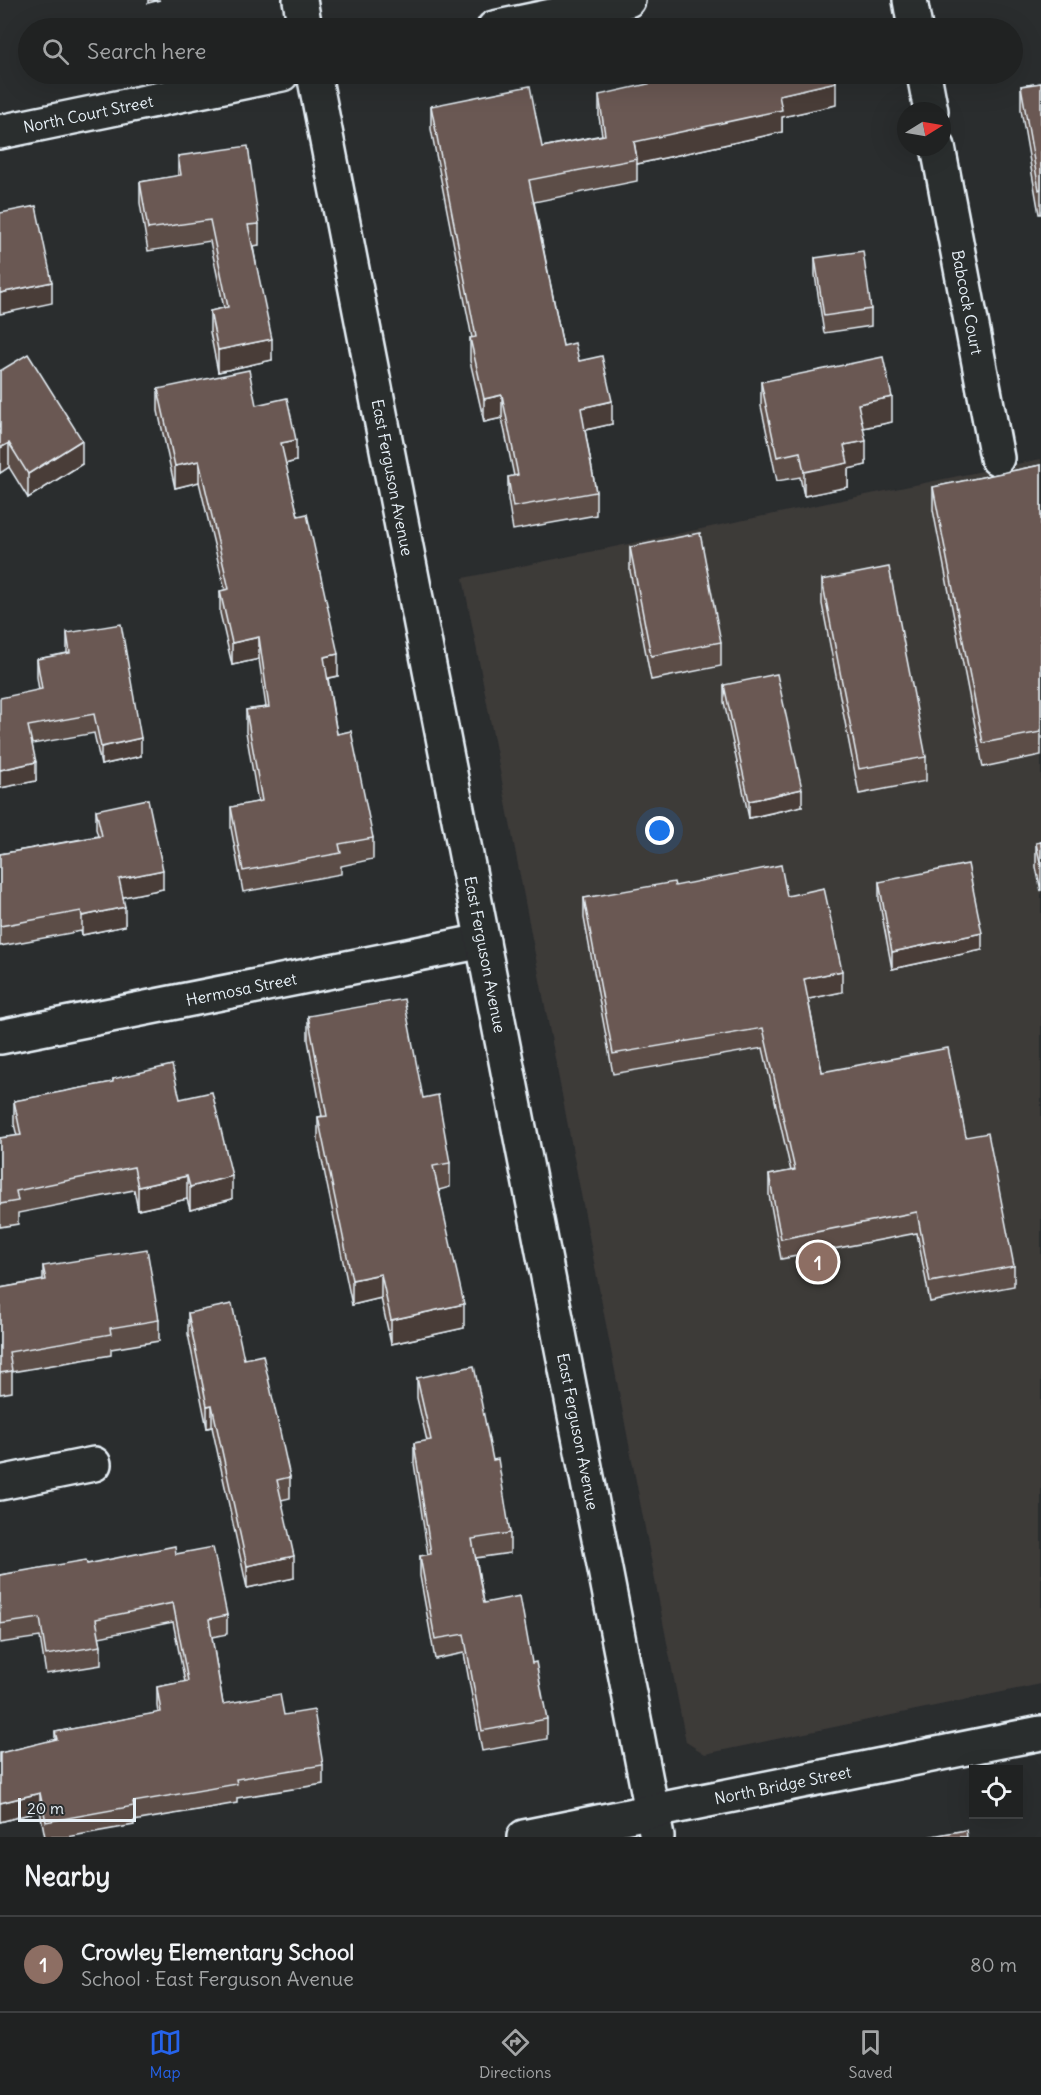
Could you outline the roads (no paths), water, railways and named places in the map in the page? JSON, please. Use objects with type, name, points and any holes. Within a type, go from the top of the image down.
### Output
[{"type":"street","points":[[300,0],[303,18]]},
{"type":"street","points":[[542,18],[628,0]]},
{"type":"street","points":[[910,0],[913,18]]},
{"type":"street","name":"North Court Street","points":[[0,132],[233,84]]},
{"type":"street","name":"East Ferguson Avenue","points":[[316,84],[654,1824]]},
{"type":"street","points":[[926,84],[929,102]]},
{"type":"street","name":"Babcock Court","points":[[940,156],[997,458]]},
{"type":"street","name":"Hermosa Street","points":[[0,1036],[483,941]]},
{"type":"street","points":[[0,1483],[94,1464]]},
{"type":"street","name":"North Bridge Street","points":[[524,1837],[654,1824],[1041,1733]]},
{"type":"place","name":"Crowley Elementary School","points":[[818,1262]]}]
